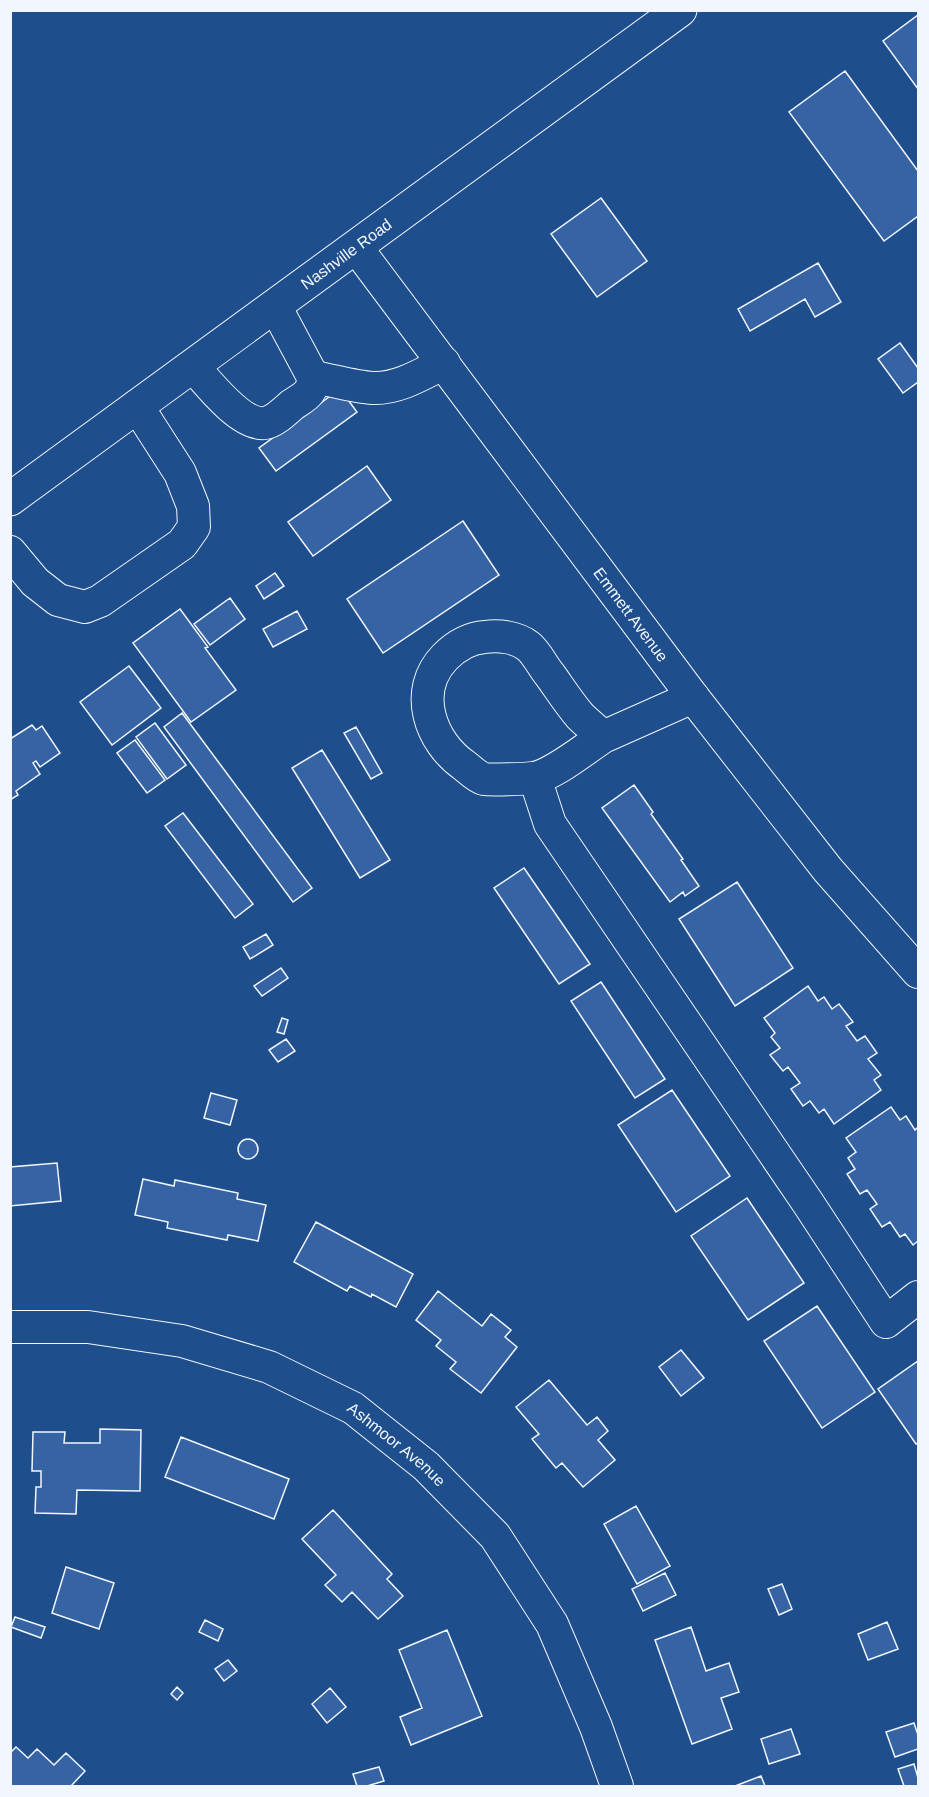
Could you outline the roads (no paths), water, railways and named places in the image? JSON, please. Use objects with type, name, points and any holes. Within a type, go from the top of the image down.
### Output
[{"type":"main road","name":"Nashville Road","points":[[10,499],[680,10]]},
{"type":"street","name":"Emmett Avenue","points":[[356,247],[693,697],[828,870],[918,972]]},
{"type":"street","points":[[193,366],[234,410],[257,423],[268,423],[309,394],[313,386],[313,377],[275,306]]},
{"type":"street","points":[[313,377],[374,388],[395,385],[444,363]]},
{"type":"street","points":[[10,552],[35,582],[58,600],[85,607],[100,601],[182,544],[194,527],[193,506],[180,473],[137,406]]},
{"type":"street","points":[[603,737],[580,716],[528,646],[514,639],[490,636],[466,641],[441,661],[433,675],[428,691],[431,725],[456,760],[482,779],[535,778],[551,772],[603,737],[693,697]]},
{"type":"street","points":[[535,778],[550,824],[808,1203],[886,1322],[918,1297]]},
{"type":"street","name":"Ashmoor Avenue","points":[[10,1327],[88,1327],[182,1341],[269,1366],[353,1408],[426,1466],[495,1536],[552,1624],[596,1727],[617,1786]]}]
